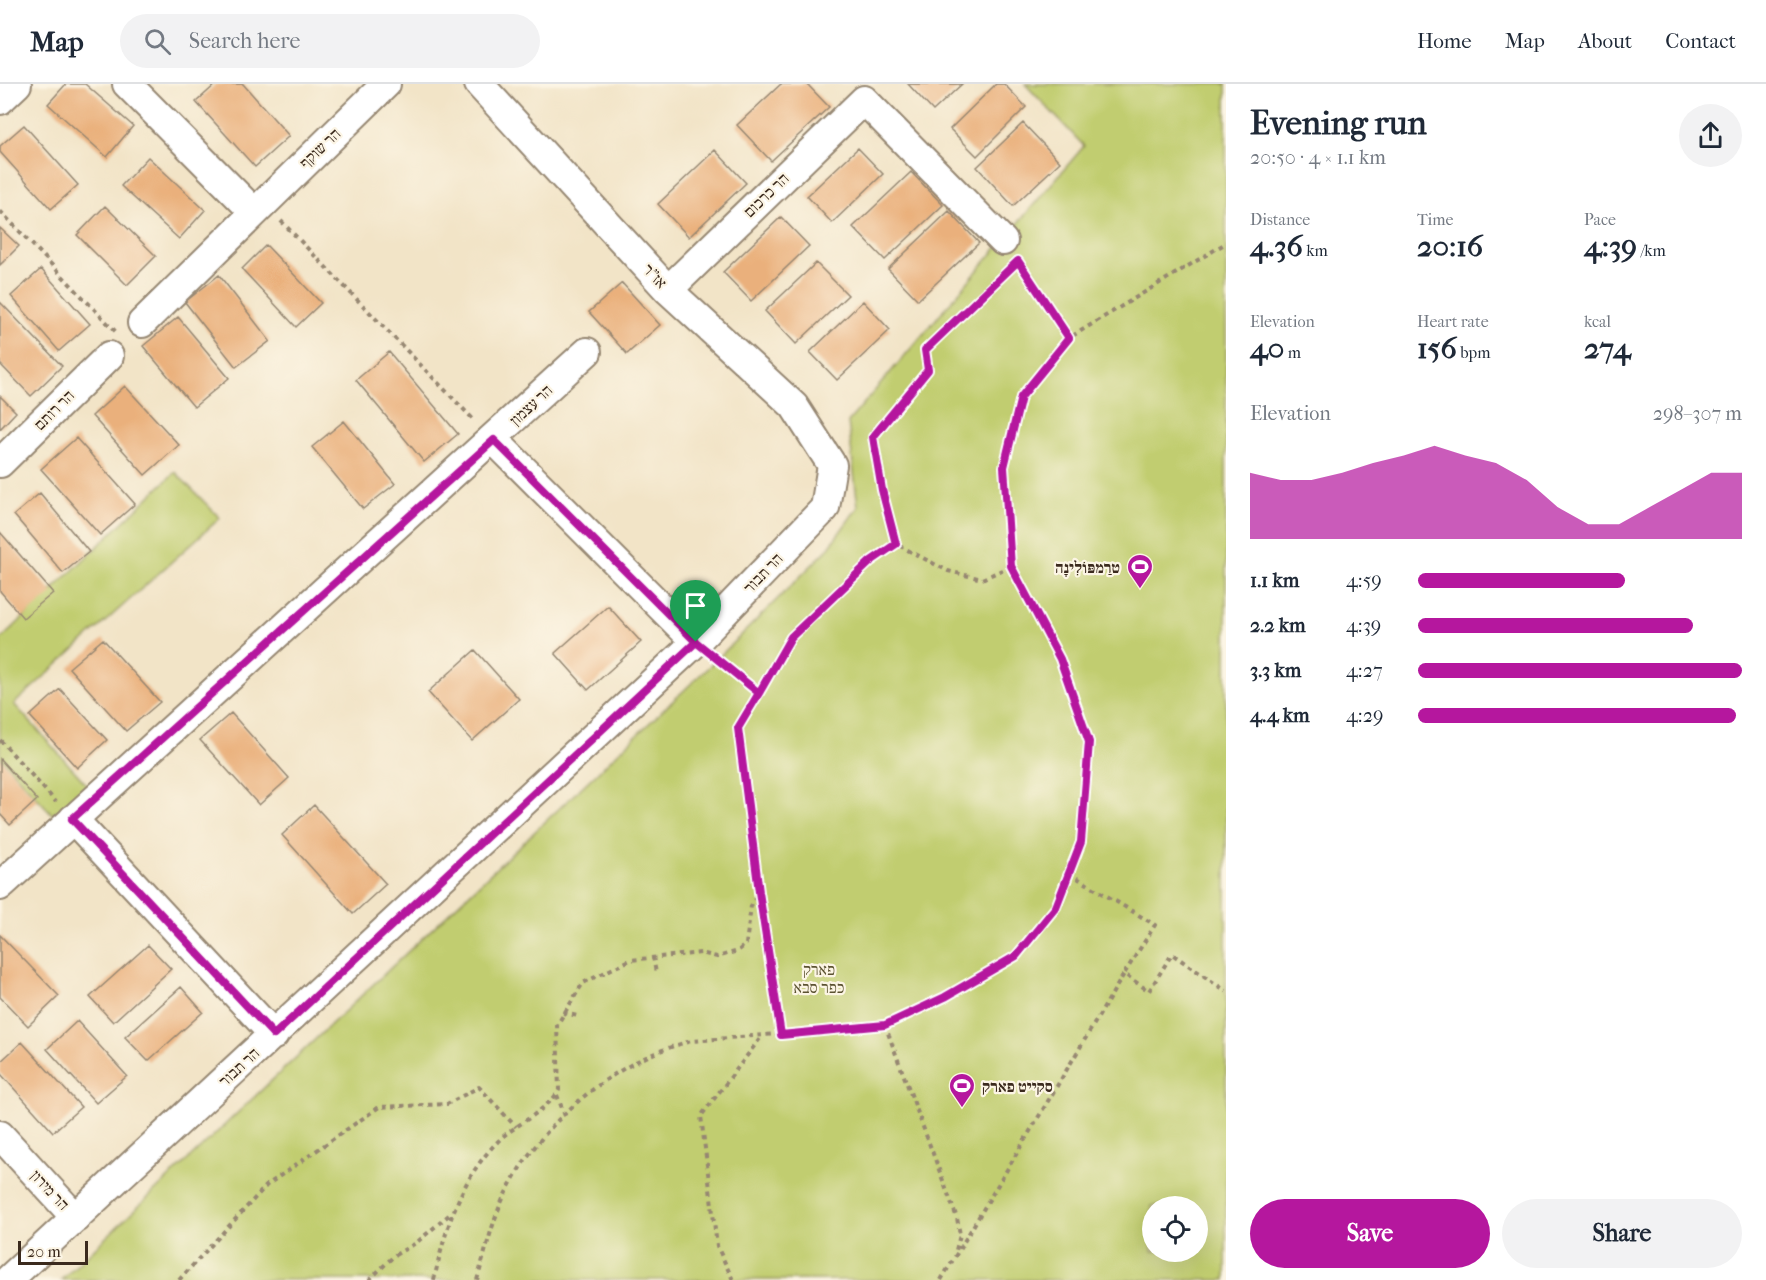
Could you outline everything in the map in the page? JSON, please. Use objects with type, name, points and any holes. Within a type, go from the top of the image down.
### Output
[{"type":"street","points":[[0,100],[17,84]]},
{"type":"street","points":[[127,84],[258,208]]},
{"type":"street","name":"הר שוקף","points":[[125,340],[386,84]]},
{"type":"street","name":"אז\"ר","points":[[479,84],[668,290],[794,406],[832,465]]},
{"type":"street","name":"הר כרכום","points":[[668,290],[857,92],[1004,241]]},
{"type":"street","name":"הר רותם","points":[[0,463],[125,340]]},
{"type":"street","name":"הר עצמון","points":[[0,886],[494,440],[587,352]]},
{"type":"street","points":[[494,440],[696,642]]},
{"type":"street","name":"הר תבור","points":[[8,1280],[696,642],[825,508],[832,465]]},
{"type":"street","points":[[72,819],[274,1035]]},
{"type":"street","name":"הר מירון","points":[[0,1135],[76,1218]]},
{"type":"path","points":[[258,208],[494,440]]},
{"type":"path","points":[[0,211],[125,340]]},
{"type":"path","points":[[477,1280],[502,1200],[542,1135],[565,1116],[586,1093],[615,1072],[669,1046],[693,1041],[885,1025],[945,997],[1016,956],[1056,907],[1081,842],[1089,742],[1060,659],[1011,566],[1004,467],[1021,397],[1069,338],[1226,243]]},
{"type":"path","points":[[1011,566],[982,579],[948,571],[896,544],[882,490],[873,437],[928,370],[925,350],[1018,261],[1069,338]]},
{"type":"path","points":[[781,1035],[759,892],[738,728],[791,637],[871,561],[896,544]]},
{"type":"path","points":[[696,642],[759,693]]},
{"type":"path","points":[[0,740],[72,819]]},
{"type":"path","points":[[941,1280],[1155,925],[1069,873]]},
{"type":"path","points":[[565,1116],[557,1095],[560,1071],[557,1026],[583,982],[630,960],[701,953],[717,957],[738,951],[746,944],[751,906],[759,892]]},
{"type":"path","points":[[1124,974],[1149,991],[1172,954],[1226,991]]},
{"type":"path","points":[[653,957],[656,973]]},
{"type":"path","points":[[563,1013],[578,1016]]},
{"type":"path","points":[[885,1025],[957,1218],[960,1235],[956,1254]]},
{"type":"path","points":[[734,1280],[717,1246],[701,1116],[762,1036]]},
{"type":"path","points":[[179,1280],[267,1185],[379,1107],[447,1104],[479,1087],[516,1127]]},
{"type":"path","points":[[434,1280],[452,1212],[477,1167],[516,1127],[557,1095]]},
{"type":"path","points":[[369,1280],[395,1255],[416,1244],[452,1212]]},
{"type":"green space","name":"פארק כפר סבא","points":[[1025,84],[1226,84],[1226,1280],[61,1280],[716,660],[827,550],[858,507],[848,422],[1084,146]]},
{"type":"green space","points":[[175,472],[220,518],[14,704],[89,787],[53,815],[0,757],[0,640]]},
{"type":"building","points":[[66,84],[85,84],[133,126],[107,157],[48,104]]},
{"type":"building","points":[[216,84],[243,84],[289,136],[255,167],[196,102]]},
{"type":"building","points":[[781,84],[807,84],[829,107],[771,161],[737,125]]},
{"type":"building","points":[[908,84],[962,84],[933,111]]},
{"type":"building","points":[[996,84],[1004,84],[1026,107],[977,156],[950,129]]},
{"type":"building","points":[[1023,123],[1060,162],[1013,206],[977,167]]},
{"type":"building","points":[[24,125],[78,185],[51,209],[0,152],[0,146]]},
{"type":"building","points":[[858,148],[883,174],[832,223],[807,196]]},
{"type":"building","points":[[715,150],[746,183],[689,237],[658,204]]},
{"type":"building","points":[[148,157],[205,210],[179,239],[121,186]]},
{"type":"building","points":[[911,172],[943,205],[885,260],[853,227]]},
{"type":"building","points":[[105,206],[156,256],[127,285],[77,235]]},
{"type":"building","points":[[949,211],[979,243],[918,300],[888,269]]},
{"type":"building","points":[[781,217],[809,246],[751,301],[723,272]]},
{"type":"building","points":[[0,228],[19,246],[0,265]]},
{"type":"building","points":[[266,245],[321,303],[296,327],[242,269]]},
{"type":"building","points":[[816,263],[848,295],[796,344],[765,311]]},
{"type":"building","points":[[41,269],[90,324],[59,351],[11,296]]},
{"type":"building","points":[[219,275],[270,341],[236,367],[185,302]]},
{"type":"building","points":[[622,283],[660,325],[627,354],[589,312]]},
{"type":"building","points":[[863,301],[890,330],[837,380],[810,352]]},
{"type":"building","points":[[0,302],[62,366],[31,396],[0,364]]},
{"type":"building","points":[[178,317],[229,378],[194,407],[143,346]]},
{"type":"building","points":[[389,352],[458,434],[424,462],[356,380]]},
{"type":"building","points":[[125,386],[179,445],[145,475],[92,416]]},
{"type":"building","points":[[0,396],[16,412],[0,429]]},
{"type":"building","points":[[344,421],[395,484],[363,509],[312,447]]},
{"type":"building","points":[[76,438],[135,504],[100,535],[41,469]]},
{"type":"building","points":[[40,493],[89,552],[63,573],[14,515]]},
{"type":"building","points":[[0,532],[53,593],[23,618],[0,591]]},
{"type":"building","points":[[608,606],[641,642],[588,690],[555,653]]},
{"type":"building","points":[[103,639],[160,702],[126,731],[69,668]]},
{"type":"building","points":[[475,650],[519,699],[472,741],[428,692]]},
{"type":"building","points":[[60,689],[107,740],[77,768],[30,716]]},
{"type":"building","points":[[231,713],[289,778],[259,805],[200,740]]},
{"type":"building","points":[[0,759],[37,800],[10,825],[0,814]]},
{"type":"building","points":[[314,805],[386,884],[353,914],[282,835]]},
{"type":"building","points":[[0,935],[59,996],[28,1026],[0,997]]},
{"type":"building","points":[[148,945],[171,969],[113,1022],[90,997]]},
{"type":"building","points":[[181,987],[203,1012],[148,1061],[125,1037]]},
{"type":"building","points":[[77,1021],[127,1076],[96,1103],[47,1049]]},
{"type":"building","points":[[22,1042],[81,1107],[53,1132],[0,1073],[0,1062]]},
{"type":"place","name":"טרַמפּוֹלִינָה","points":[[1140,590]]},
{"type":"place","name":"סקייט פארק","points":[[962,1109]]},
{"type":"route","points":[[696,642],[274,1035],[72,819],[494,440],[696,642],[759,693],[738,728],[759,892],[781,1035],[885,1025],[945,997],[1016,956],[1056,907],[1081,842],[1089,742],[1060,659],[1011,566],[1004,467],[1021,397],[1069,338],[1018,261],[925,350],[928,370],[873,437],[882,490],[896,544],[871,561],[791,637],[759,693],[716,660],[696,642]]}]
